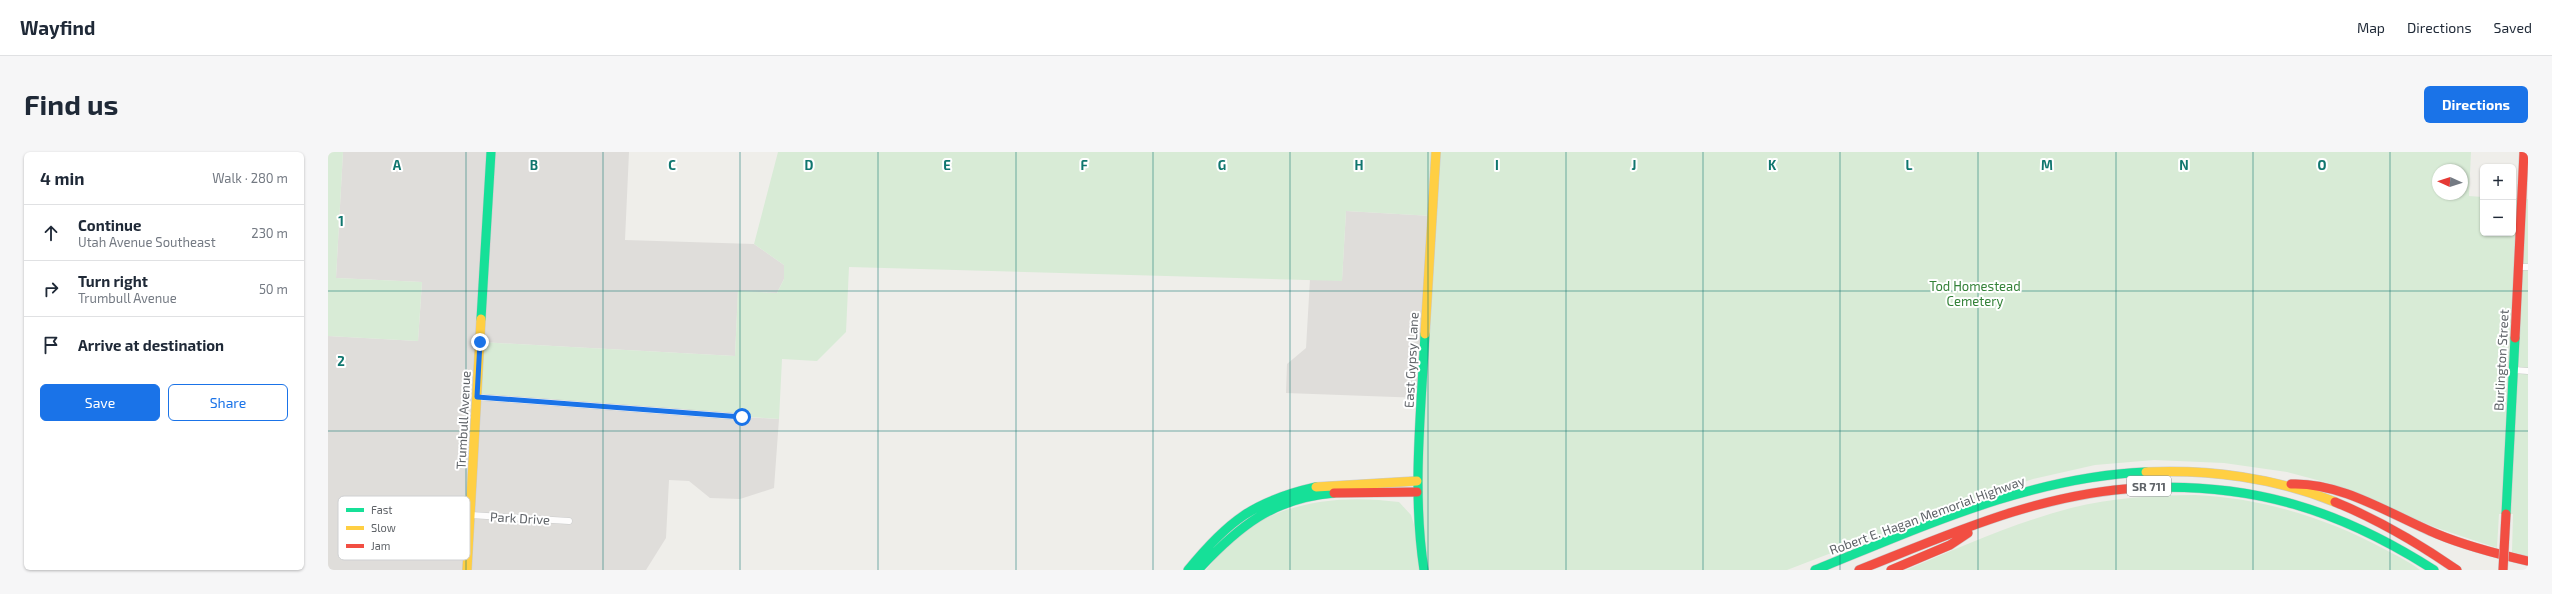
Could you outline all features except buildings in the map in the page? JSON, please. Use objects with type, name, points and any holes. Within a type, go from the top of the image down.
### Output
[{"type":"main road","name":"Trumbull Avenue","points":[[470,529],[491,152]]},
{"type":"main road","name":"East Gypsy Lane","points":[[1424,570],[1419,536],[1417,482],[1436,152]]},
{"type":"main road","name":"Burlington Street","points":[[2503,570],[2514,370],[2524,267],[2524,152]]},
{"type":"main road","name":"Robert E. Hagan Memorial Highway","points":[[1815,570],[2001,499],[2065,481],[2098,475],[2154,470],[2191,470],[2243,476],[2287,485],[2347,507],[2384,523],[2457,570]]},
{"type":"main road","points":[[1188,570],[1199,554],[1222,531],[1250,511],[1278,496],[1329,484],[1417,482]]},
{"type":"main road","points":[[2287,485],[2299,482],[2327,490],[2456,541],[2528,561]]},
{"type":"main road","name":"Robert E. Hagan Memorial Highway","points":[[1859,570],[1988,520],[2071,496],[2129,487],[2184,486],[2231,490],[2297,504],[2338,518],[2382,538],[2434,570]]},
{"type":"main road","points":[[1198,570],[1230,536],[1248,521],[1288,501],[1332,492],[1417,492]]},
{"type":"main road","points":[[1891,570],[1950,545],[1988,520]]},
{"type":"main road","name":"Trumbull Avenue","points":[[467,570],[468,560]]},
{"type":"street","points":[[2514,370],[2528,371]]},
{"type":"street","points":[[477,397],[742,417]]},
{"type":"street","name":"Park Drive","points":[[471,515],[569,521]]},
{"type":"shaded area","points":[[343,152],[629,152],[625,240],[754,244],[784,265],[784,279],[777,293],[738,291],[735,356],[480,342],[742,417],[779,419],[774,488],[740,499],[710,498],[689,481],[669,480],[666,538],[646,570],[328,570],[328,336],[418,341],[422,282],[336,278]]},
{"type":"shaded area","points":[[1346,211],[1433,216],[1422,398],[1286,393],[1287,364],[1306,348],[1310,279],[1342,280]]},
{"type":"green space","points":[[328,152],[343,152],[336,278],[422,282],[418,341],[328,336]]},
{"type":"green space","name":"Tod Homestead Cemetery","points":[[778,152],[2471,152],[2469,196],[2480,197],[2480,236],[2516,236],[2516,198],[2528,199],[2528,556],[2512,552],[2513,514],[2499,514],[2497,548],[2437,528],[2332,484],[2287,472],[2224,463],[2154,460],[2095,465],[2033,479],[1964,502],[1787,570],[1206,570],[1225,548],[1246,530],[1265,519],[1286,510],[1308,504],[1331,500],[1354,499],[1399,502],[1411,515],[1415,528],[1432,216],[1346,211],[1342,281],[849,267],[846,332],[817,361],[782,359],[779,419],[477,397],[480,342],[735,356],[738,291],[777,293],[784,279],[784,265],[754,244]]},
{"type":"green space","points":[[2195,495],[2245,500],[2269,505],[2317,519],[2364,539],[2403,559],[2420,570],[1906,570],[2008,528],[2071,508],[2133,498]]},
{"type":"traffic: fast","points":[[481,319],[491,152]]},
{"type":"traffic: fast","points":[[1424,570],[1420,541],[1418,452],[1425,334]]},
{"type":"traffic: fast","points":[[2506,514],[2515,338]]},
{"type":"traffic: fast","points":[[1815,570],[1936,521],[2018,494],[2060,483],[2103,476],[2146,472]]},
{"type":"traffic: fast","points":[[1188,570],[1216,538],[1244,515],[1275,499],[1316,487]]},
{"type":"traffic: fast","points":[[2140,488],[2181,487],[2220,490],[2257,495],[2294,504],[2329,516],[2364,531],[2399,549],[2434,570]]},
{"type":"traffic: fast","points":[[1198,570],[1228,541],[1258,517],[1293,501],[1312,496],[1334,493]]},
{"type":"traffic: slow","points":[[1425,334],[1436,152]]},
{"type":"traffic: slow","points":[[470,516],[481,319]]},
{"type":"traffic: slow","points":[[2146,472],[2194,472],[2242,477],[2289,487],[2335,502]]},
{"type":"traffic: slow","points":[[1316,487],[1417,481]]},
{"type":"traffic: slow","points":[[467,570],[468,560]]},
{"type":"traffic: jam","points":[[2515,338],[2524,152]]},
{"type":"traffic: jam","points":[[2291,484],[2329,488],[2366,501],[2448,538],[2505,556],[2528,561]]},
{"type":"traffic: jam","points":[[1859,570],[1996,517],[2067,498],[2103,491],[2140,488]]},
{"type":"traffic: jam","points":[[1334,493],[1417,492]]},
{"type":"traffic: jam","points":[[2335,502],[2367,516],[2398,533],[2457,570]]},
{"type":"traffic: jam","points":[[2503,570],[2506,514]]},
{"type":"traffic: jam","points":[[1891,570],[1950,545],[1968,533]]},
{"type":"route","points":[[480,342],[477,397],[742,417]]}]
